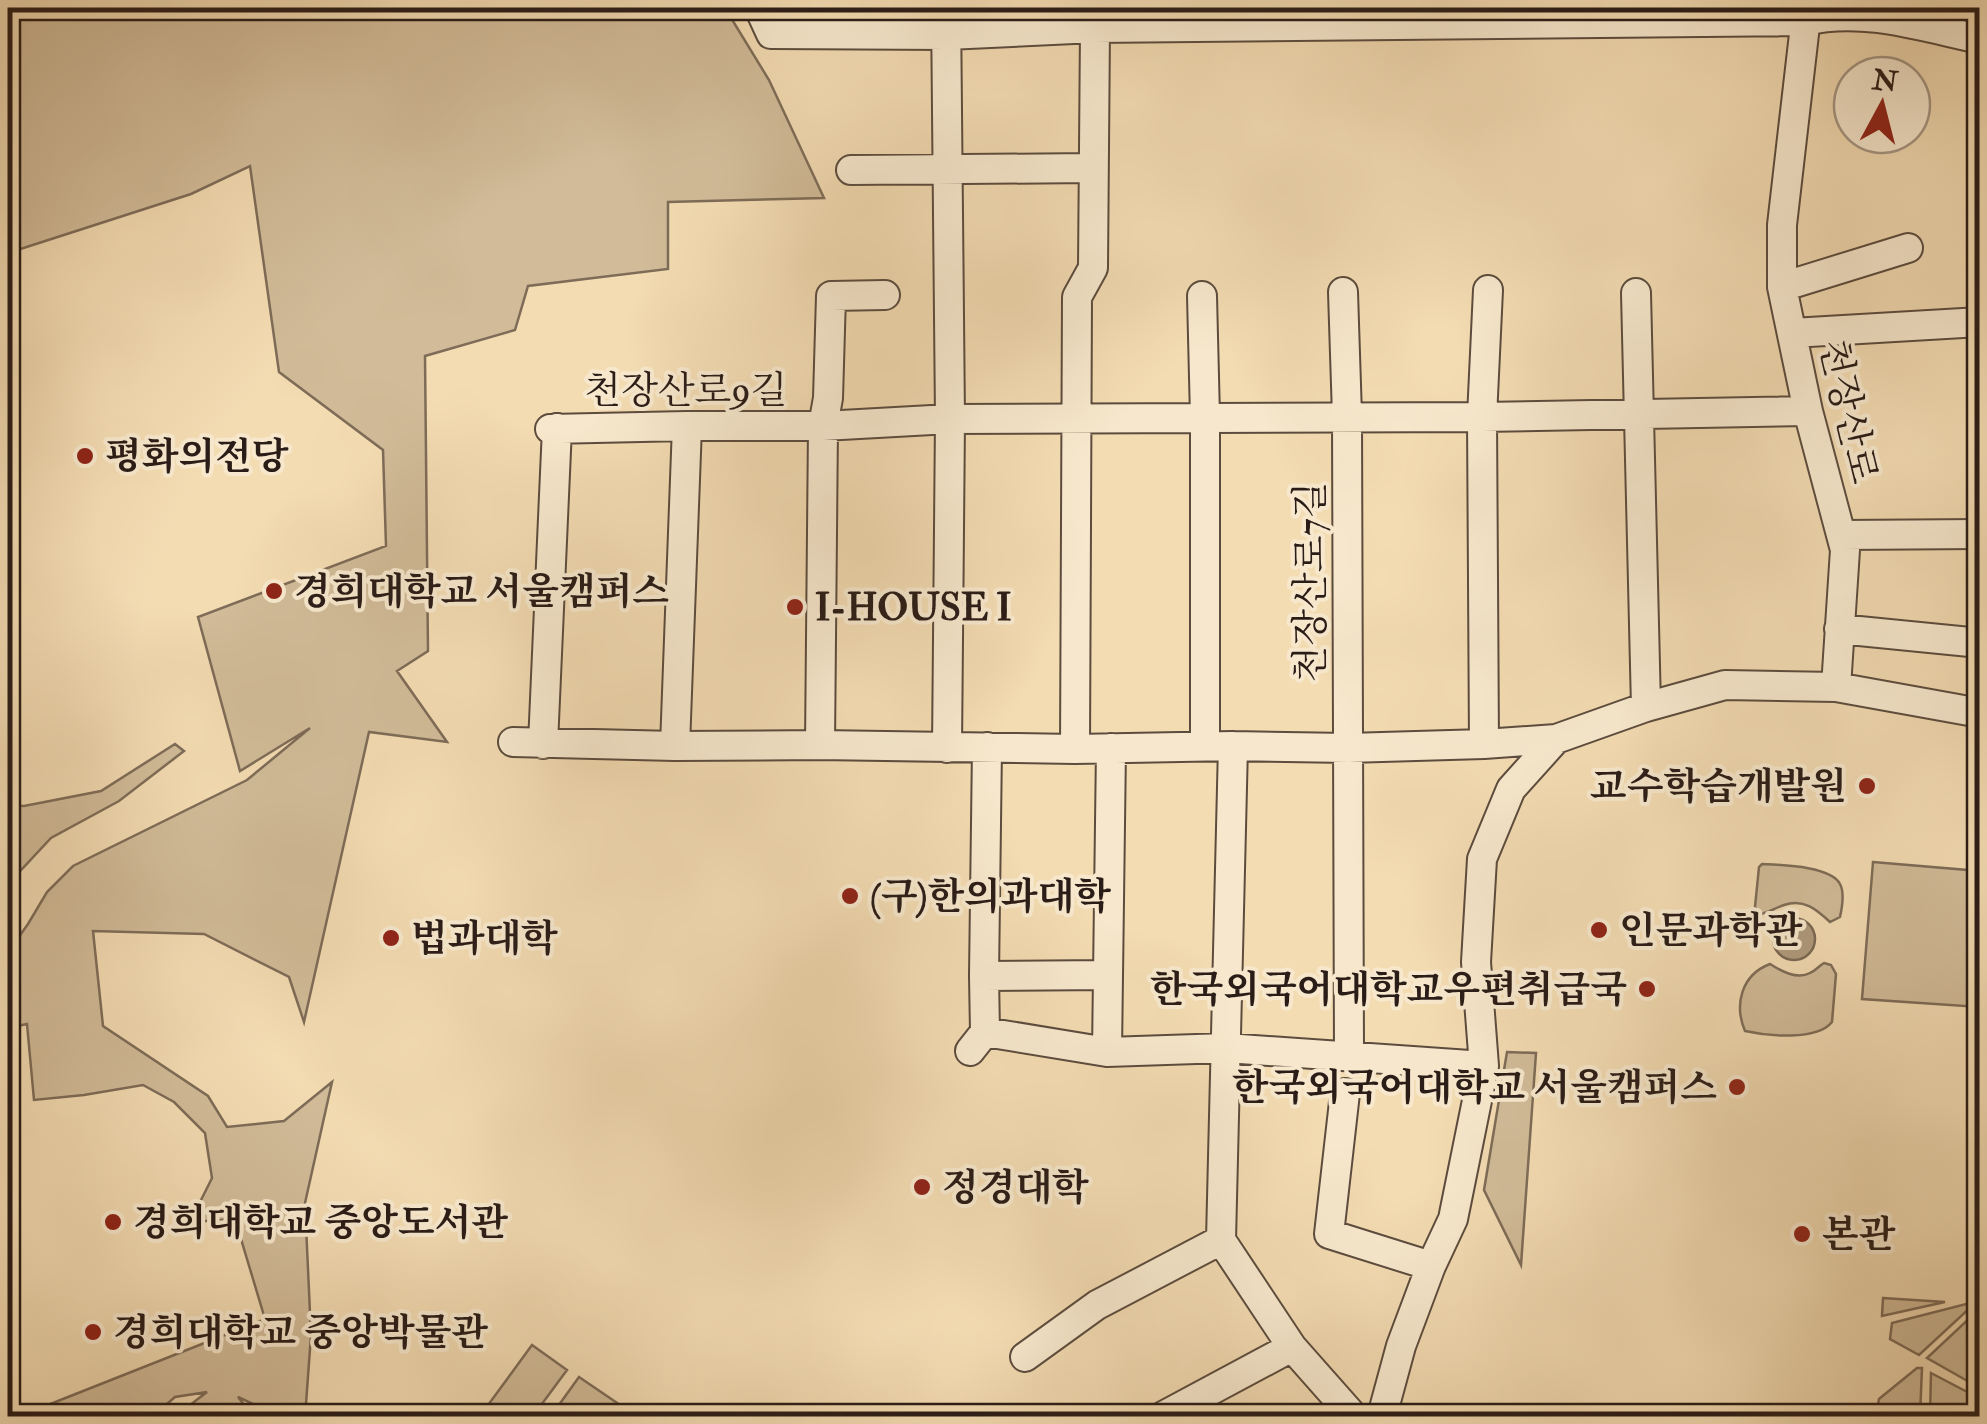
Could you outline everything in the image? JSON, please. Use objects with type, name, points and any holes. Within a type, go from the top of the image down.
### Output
[{"type":"street","points":[[759,8],[771,34],[946,21],[1095,28],[1140,18],[1806,14],[1873,16],[1980,39]]},
{"type":"street","name":"천장산로","points":[[1806,14],[1782,225],[1782,287],[1808,411],[1845,550],[1836,686]]},
{"type":"street","points":[[946,21],[950,419],[947,748]]},
{"type":"street","points":[[1075,749],[1078,298],[1093,268],[1095,28]]},
{"type":"street","points":[[852,170],[1092,168]]},
{"type":"street","points":[[1782,287],[1908,248]]},
{"type":"street","points":[[1484,744],[1482,417],[1488,290]]},
{"type":"street","points":[[1343,292],[1347,416]]},
{"type":"street","points":[[1636,293],[1646,707]]},
{"type":"street","name":"천장산로9길","points":[[823,426],[828,398],[831,296],[885,295]]},
{"type":"street","points":[[1202,296],[1226,1048],[1221,1240],[1292,1347],[1352,1416]]},
{"type":"street","points":[[1792,332],[1980,322]]},
{"type":"street","name":"천장산로9길","points":[[543,744],[554,429],[823,426],[950,419],[1808,411]]},
{"type":"street","name":"천장산로7길","points":[[1347,416],[1349,1057]]},
{"type":"street","points":[[675,746],[686,426]]},
{"type":"street","points":[[820,745],[823,426]]},
{"type":"street","points":[[1841,535],[1980,534]]},
{"type":"street","points":[[1839,629],[1980,643]]},
{"type":"street","points":[[512,742],[1075,749],[1484,744],[1556,739],[1724,684],[1836,686],[1978,705]]},
{"type":"street","points":[[1382,1416],[1401,1346],[1453,1219],[1484,1066],[1476,962],[1482,859],[1511,789],[1556,739]]},
{"type":"street","points":[[987,747],[984,976],[978,1042],[1107,1052],[1226,1048],[1484,1066]]},
{"type":"street","points":[[1107,1052],[1111,748]]},
{"type":"street","points":[[984,976],[1107,975]]},
{"type":"street","points":[[1345,1093],[1328,1234],[1431,1266]]},
{"type":"street","points":[[1025,1357],[1096,1305],[1221,1240]]},
{"type":"street","points":[[1164,1416],[1292,1347]]},
{"type":"shaded area","points":[[8,8],[725,8],[769,80],[824,198],[668,202],[668,269],[528,286],[515,330],[425,356],[428,651],[397,671],[447,742],[369,732],[304,1022],[289,977],[204,934],[93,931],[103,1026],[208,1096],[227,1127],[284,1121],[332,1082],[305,1203],[311,1335],[306,1404],[296,1416],[263,1416],[264,1409],[238,1397],[253,1416],[184,1416],[190,1405],[207,1392],[175,1397],[153,1416],[20,1416],[265,1319],[235,1219],[190,1222],[212,1178],[205,1133],[174,1102],[143,1085],[34,1100],[27,1024],[8,1028],[8,952],[47,892],[73,866],[247,780],[310,728],[240,771],[198,617],[386,546],[383,450],[279,372],[250,166],[191,194],[8,253]]},
{"type":"shaded area","points":[[175,744],[184,751],[119,801],[51,838],[8,884],[8,805],[24,806],[101,791]]},
{"type":"shaded area","points":[[1873,862],[1979,871],[1979,1007],[1862,999]]},
{"type":"shaded area","points":[[1762,864],[1805,868],[1835,878],[1842,892],[1840,917],[1830,922],[1798,903],[1760,914],[1755,907]]},
{"type":"shaded area","points":[[1794,918],[1809,924],[1815,939],[1809,954],[1794,960],[1779,954],[1773,939],[1779,924]]},
{"type":"shaded area","points":[[1824,963],[1831,965],[1836,974],[1832,1022],[1804,1035],[1745,1031],[1740,1001],[1752,975],[1770,964],[1800,976]]},
{"type":"shaded area","points":[[1507,1052],[1536,1053],[1521,1265],[1484,1190]]},
{"type":"shaded area","points":[[1883,1298],[1945,1302],[1882,1316]]},
{"type":"shaded area","points":[[1966,1304],[1971,1307],[1919,1355],[1890,1339],[1892,1323]]},
{"type":"shaded area","points":[[1974,1314],[1971,1383],[1927,1358]]},
{"type":"shaded area","points":[[1977,1314],[1980,1416],[1972,1416]]},
{"type":"shaded area","points":[[532,1345],[567,1370],[533,1416],[480,1416]]},
{"type":"shaded area","points":[[1922,1368],[1920,1416],[1876,1416],[1879,1399]]},
{"type":"shaded area","points":[[1931,1373],[1971,1394],[1969,1416],[1930,1416]]},
{"type":"shaded area","points":[[579,1377],[623,1407],[615,1416],[551,1416]]},
{"type":"place","name":"평화의전당","points":[[85,456]]},
{"type":"place","name":"경희대학교 서울캠퍼스","points":[[274,591]]},
{"type":"place","name":"I-HOUSE I","points":[[795,607]]},
{"type":"place","name":"교수학습개발원","points":[[1867,786]]},
{"type":"place","name":"(구)한의과대학","points":[[850,896]]},
{"type":"place","name":"인문과학관","points":[[1599,930]]},
{"type":"place","name":"법과대학","points":[[391,938]]},
{"type":"place","name":"한국외국어대학교우편취급국","points":[[1647,989]]},
{"type":"place","name":"한국외국어대학교 서울캠퍼스","points":[[1737,1087]]},
{"type":"place","name":"정경대학","points":[[922,1187]]},
{"type":"place","name":"경희대학교 중앙도서관","points":[[113,1222]]},
{"type":"place","name":"본관","points":[[1802,1234]]},
{"type":"place","name":"경희대학교 중앙박물관","points":[[93,1332]]}]
